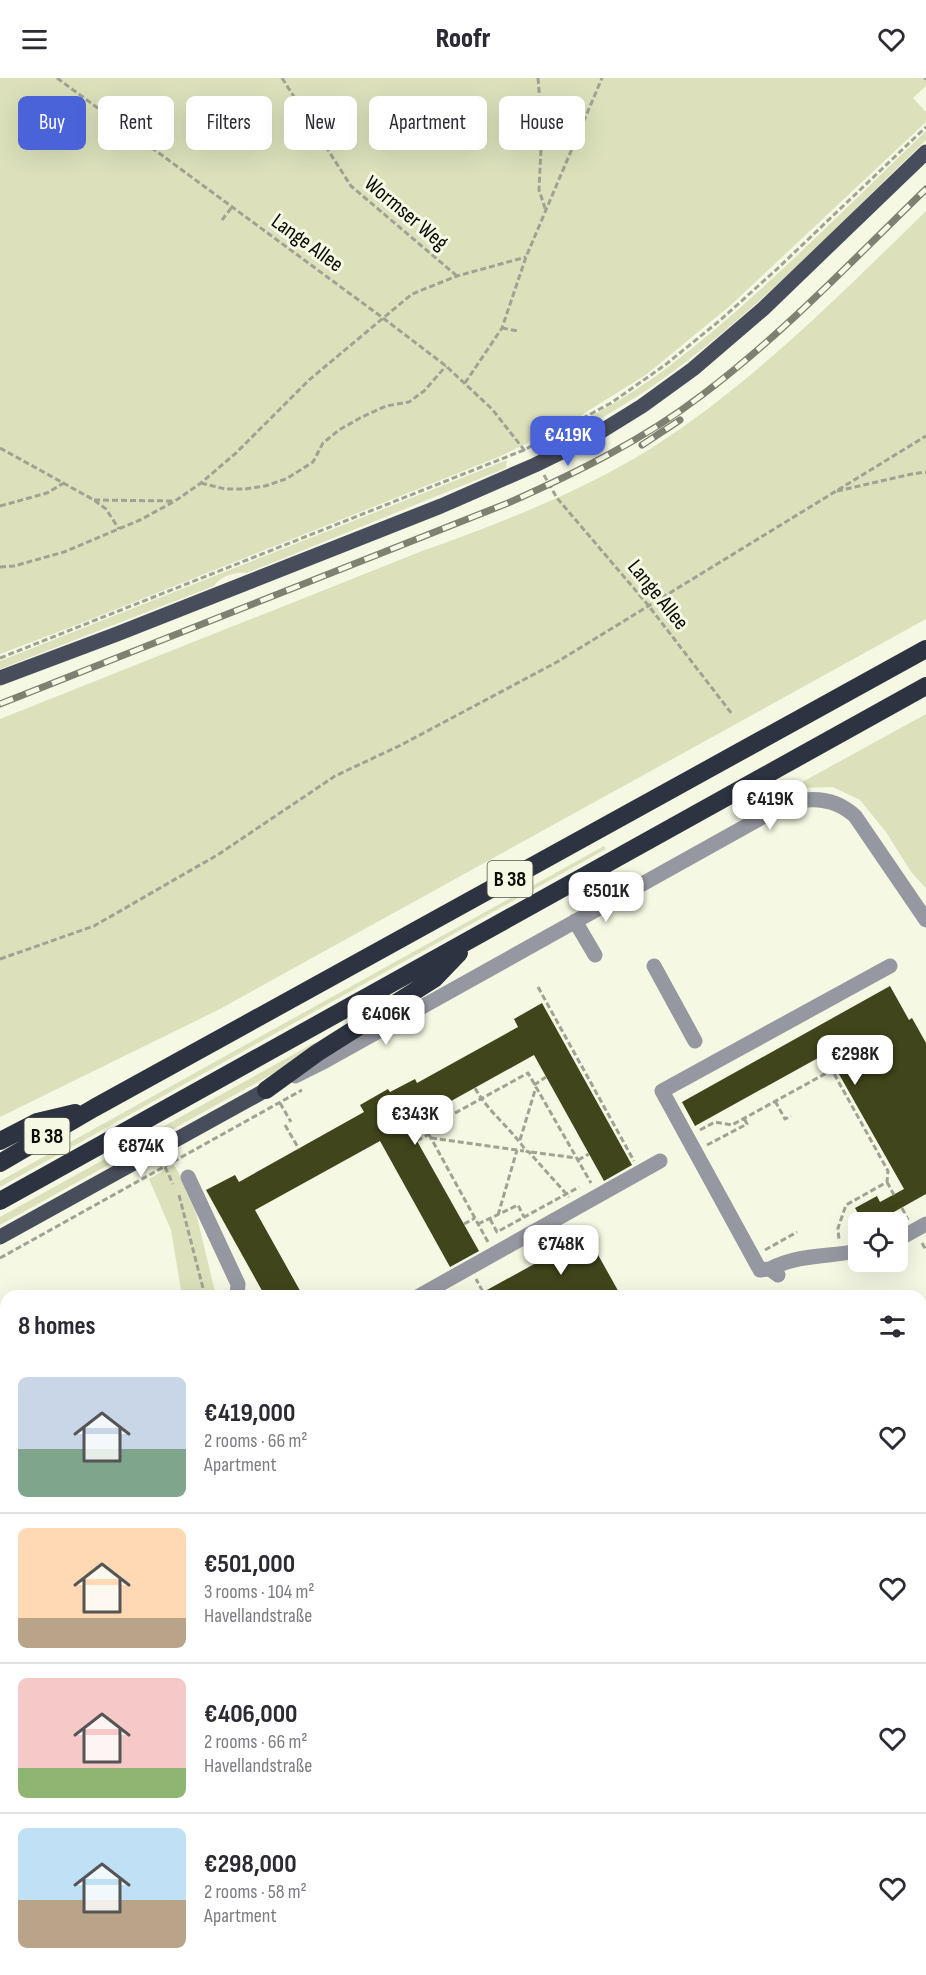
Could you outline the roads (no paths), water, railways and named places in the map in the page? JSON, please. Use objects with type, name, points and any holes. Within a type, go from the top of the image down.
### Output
[{"type":"highway","name":"B 38","points":[[0,1163],[94,1108],[926,649]]},
{"type":"highway","name":"B 38","points":[[0,1201],[926,686]]},
{"type":"highway","points":[[266,1090],[317,1053],[434,979],[474,938]]},
{"type":"highway","points":[[0,1141],[37,1122],[94,1108]]},
{"type":"main road","points":[[0,678],[441,506],[536,465],[592,437],[642,406],[676,381],[754,317],[926,152]]},
{"type":"main road","points":[[0,1237],[266,1090]]},
{"type":"street","points":[[266,1090],[325,1061],[784,805],[800,799],[833,802],[846,808],[855,816],[926,920]]},
{"type":"street","points":[[906,891],[926,899]]},
{"type":"street","points":[[575,921],[595,955]]},
{"type":"street","points":[[654,966],[695,1041]]},
{"type":"street","points":[[848,1253],[811,1255],[783,1262],[774,1272],[760,1270],[662,1091],[890,966]]},
{"type":"street","points":[[429,1290],[660,1161]]},
{"type":"street","points":[[188,1177],[238,1284],[238,1290]]},
{"type":"street","points":[[908,1234],[926,1224]]},
{"type":"railway","points":[[0,704],[508,503],[608,455],[680,411],[732,372],[817,295],[926,189]]},
{"type":"railway","points":[[642,445],[680,420]]}]
